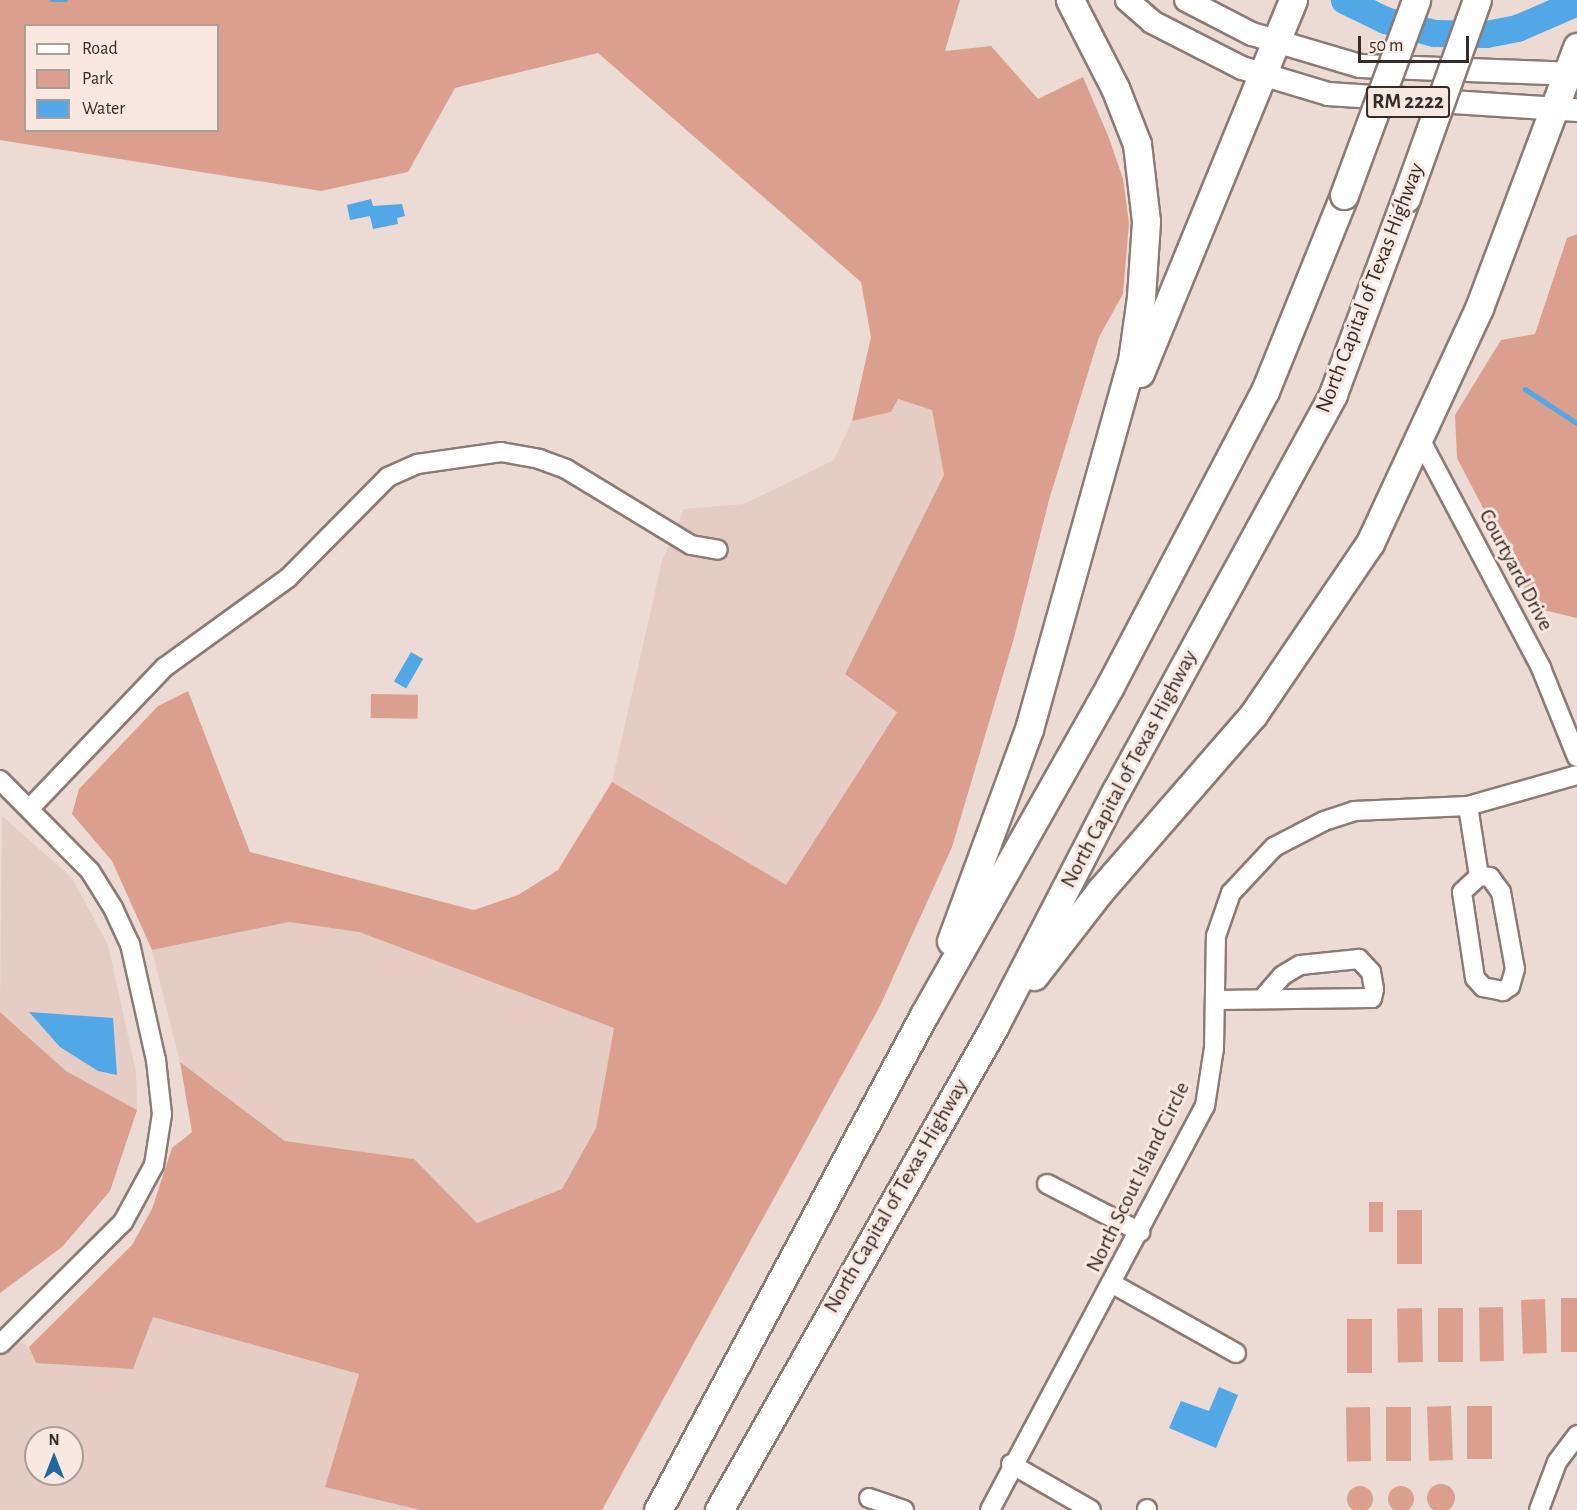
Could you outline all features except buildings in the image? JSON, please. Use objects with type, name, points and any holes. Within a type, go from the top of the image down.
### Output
[{"type":"highway","points":[[924,1015],[1029,729],[1132,361],[1141,297],[1144,195],[1137,144],[1115,88],[1070,0]]},
{"type":"highway","points":[[1102,465],[1293,0]]},
{"type":"highway","points":[[658,1510],[924,1015],[1110,686],[1264,391],[1344,195],[1416,0]]},
{"type":"highway","name":"North Capital of Texas Highway","points":[[719,1510],[994,1027],[1116,790],[1333,394],[1477,0]]},
{"type":"highway","points":[[994,1027],[1100,891],[1253,715],[1370,543],[1421,441],[1566,110],[1577,47]]},
{"type":"main road","name":"RM 2222","points":[[1127,0],[1152,22],[1263,76],[1328,94],[1566,110]]},
{"type":"main road","name":"RM 2222","points":[[1186,0],[1278,38],[1360,66],[1574,74]]},
{"type":"street","name":"Courtyard Drive","points":[[1421,441],[1540,668],[1577,757]]},
{"type":"street","points":[[31,807],[165,667],[288,578],[388,477],[417,464],[501,452],[539,459],[566,469],[691,545],[718,550]]},
{"type":"street","name":"North Scout Island Circle","points":[[990,1510],[1011,1464],[1113,1284],[1205,1106],[1211,1081],[1216,1000],[1216,936],[1221,914],[1231,893],[1274,848],[1300,831],[1354,811],[1468,806],[1577,776]]},
{"type":"street","points":[[0,780],[31,807],[90,871],[130,944],[156,1060],[162,1114],[154,1165],[123,1222],[0,1344]]},
{"type":"street","points":[[1468,806],[1479,876]]},
{"type":"street","points":[[1479,876],[1490,877],[1502,892],[1515,969],[1510,986],[1503,991],[1484,987],[1475,978],[1462,892],[1479,876]]},
{"type":"street","points":[[1216,1000],[1372,998],[1374,989],[1371,972],[1359,959],[1300,965],[1282,976],[1262,999]]},
{"type":"street","points":[[1047,1184],[1140,1232]]},
{"type":"street","points":[[1113,1284],[1236,1353]]},
{"type":"street","points":[[1539,1510],[1557,1462],[1577,1435]]},
{"type":"street","points":[[1011,1464],[1091,1510]]},
{"type":"street","points":[[869,1498],[904,1510]]},
{"type":"shaded area","points":[[898,399],[932,410],[944,475],[845,673],[897,712],[786,886],[612,782],[662,561],[684,509],[744,504],[834,460],[852,421],[890,412]]},
{"type":"shaded area","points":[[2,816],[72,878],[108,945],[136,1072],[137,1110],[66,1071],[0,1012]]},
{"type":"shaded area","points":[[289,922],[359,932],[614,1028],[596,1128],[562,1190],[476,1223],[414,1159],[285,1141],[180,1062],[152,950]]},
{"type":"shaded area","points":[[153,1317],[359,1374],[325,1486],[420,1510],[0,1510],[0,1331],[29,1347],[36,1363]]},
{"type":"green space","points":[[0,0],[960,0],[945,51],[991,46],[1038,99],[1083,77],[1109,138],[1123,179],[1129,223],[1123,294],[1099,337],[1049,500],[1014,638],[952,847],[880,1006],[602,1510],[420,1510],[325,1487],[359,1374],[153,1317],[133,1369],[36,1363],[29,1347],[132,1245],[152,1209],[172,1148],[192,1132],[180,1062],[285,1141],[414,1159],[477,1223],[562,1189],[596,1128],[614,1028],[359,932],[289,922],[152,950],[112,861],[72,814],[79,789],[158,706],[188,691],[250,852],[474,910],[518,895],[558,870],[612,782],[786,885],[897,712],[845,674],[944,475],[932,410],[898,399],[891,412],[852,421],[871,337],[861,282],[598,53],[455,88],[408,172],[321,191],[0,140]]},
{"type":"green space","points":[[1577,234],[1577,618],[1535,608],[1457,458],[1455,415],[1501,340],[1535,334],[1567,238]]},
{"type":"green space","points":[[371,694],[418,695],[418,719],[371,718]]},
{"type":"green space","points":[[0,1012],[66,1071],[137,1110],[110,1191],[62,1247],[0,1293]]},
{"type":"green space","points":[[1369,1202],[1383,1202],[1383,1232],[1369,1232]]},
{"type":"green space","points":[[1397,1210],[1422,1210],[1422,1264],[1397,1264]]},
{"type":"green space","points":[[1561,1298],[1577,1298],[1577,1352],[1561,1352]]},
{"type":"green space","points":[[1545,1299],[1547,1353],[1523,1354],[1521,1300]]},
{"type":"green space","points":[[1479,1307],[1503,1307],[1504,1361],[1480,1361]]},
{"type":"green space","points":[[1397,1308],[1422,1308],[1423,1362],[1398,1362]]},
{"type":"green space","points":[[1438,1308],[1463,1308],[1463,1362],[1438,1362]]},
{"type":"green space","points":[[1347,1319],[1372,1319],[1372,1373],[1347,1373]]},
{"type":"green space","points":[[1451,1406],[1453,1460],[1429,1461],[1427,1407]]},
{"type":"green space","points":[[1467,1406],[1492,1406],[1492,1459],[1467,1459]]},
{"type":"green space","points":[[1346,1407],[1370,1407],[1371,1461],[1347,1461]]},
{"type":"green space","points":[[1386,1407],[1411,1407],[1411,1461],[1386,1461]]},
{"type":"green space","points":[[1436,1485],[1446,1485],[1454,1493],[1454,1503],[1446,1511],[1436,1511],[1428,1503],[1428,1493]]},
{"type":"green space","points":[[1355,1487],[1365,1487],[1372,1494],[1372,1504],[1365,1511],[1355,1511],[1348,1504],[1348,1494]]},
{"type":"green space","points":[[1396,1487],[1406,1487],[1413,1494],[1413,1504],[1406,1511],[1396,1511],[1389,1504],[1389,1494]]},
{"type":"water","points":[[371,199],[373,206],[402,204],[405,216],[397,218],[398,224],[373,229],[370,216],[350,220],[347,205]]},
{"type":"water","points":[[411,652],[423,659],[406,688],[394,681]]},
{"type":"water","points":[[29,1012],[113,1018],[117,1075],[98,1071],[60,1047]]},
{"type":"water","points":[[1219,1387],[1238,1395],[1216,1448],[1169,1428],[1181,1401],[1209,1411]]},
{"type":"waterway","points":[[52,0],[66,0]]},
{"type":"waterway","points":[[1344,0],[1385,20],[1434,33],[1486,34],[1517,28],[1577,2]]},
{"type":"waterway","points":[[1525,389],[1577,423]]}]
